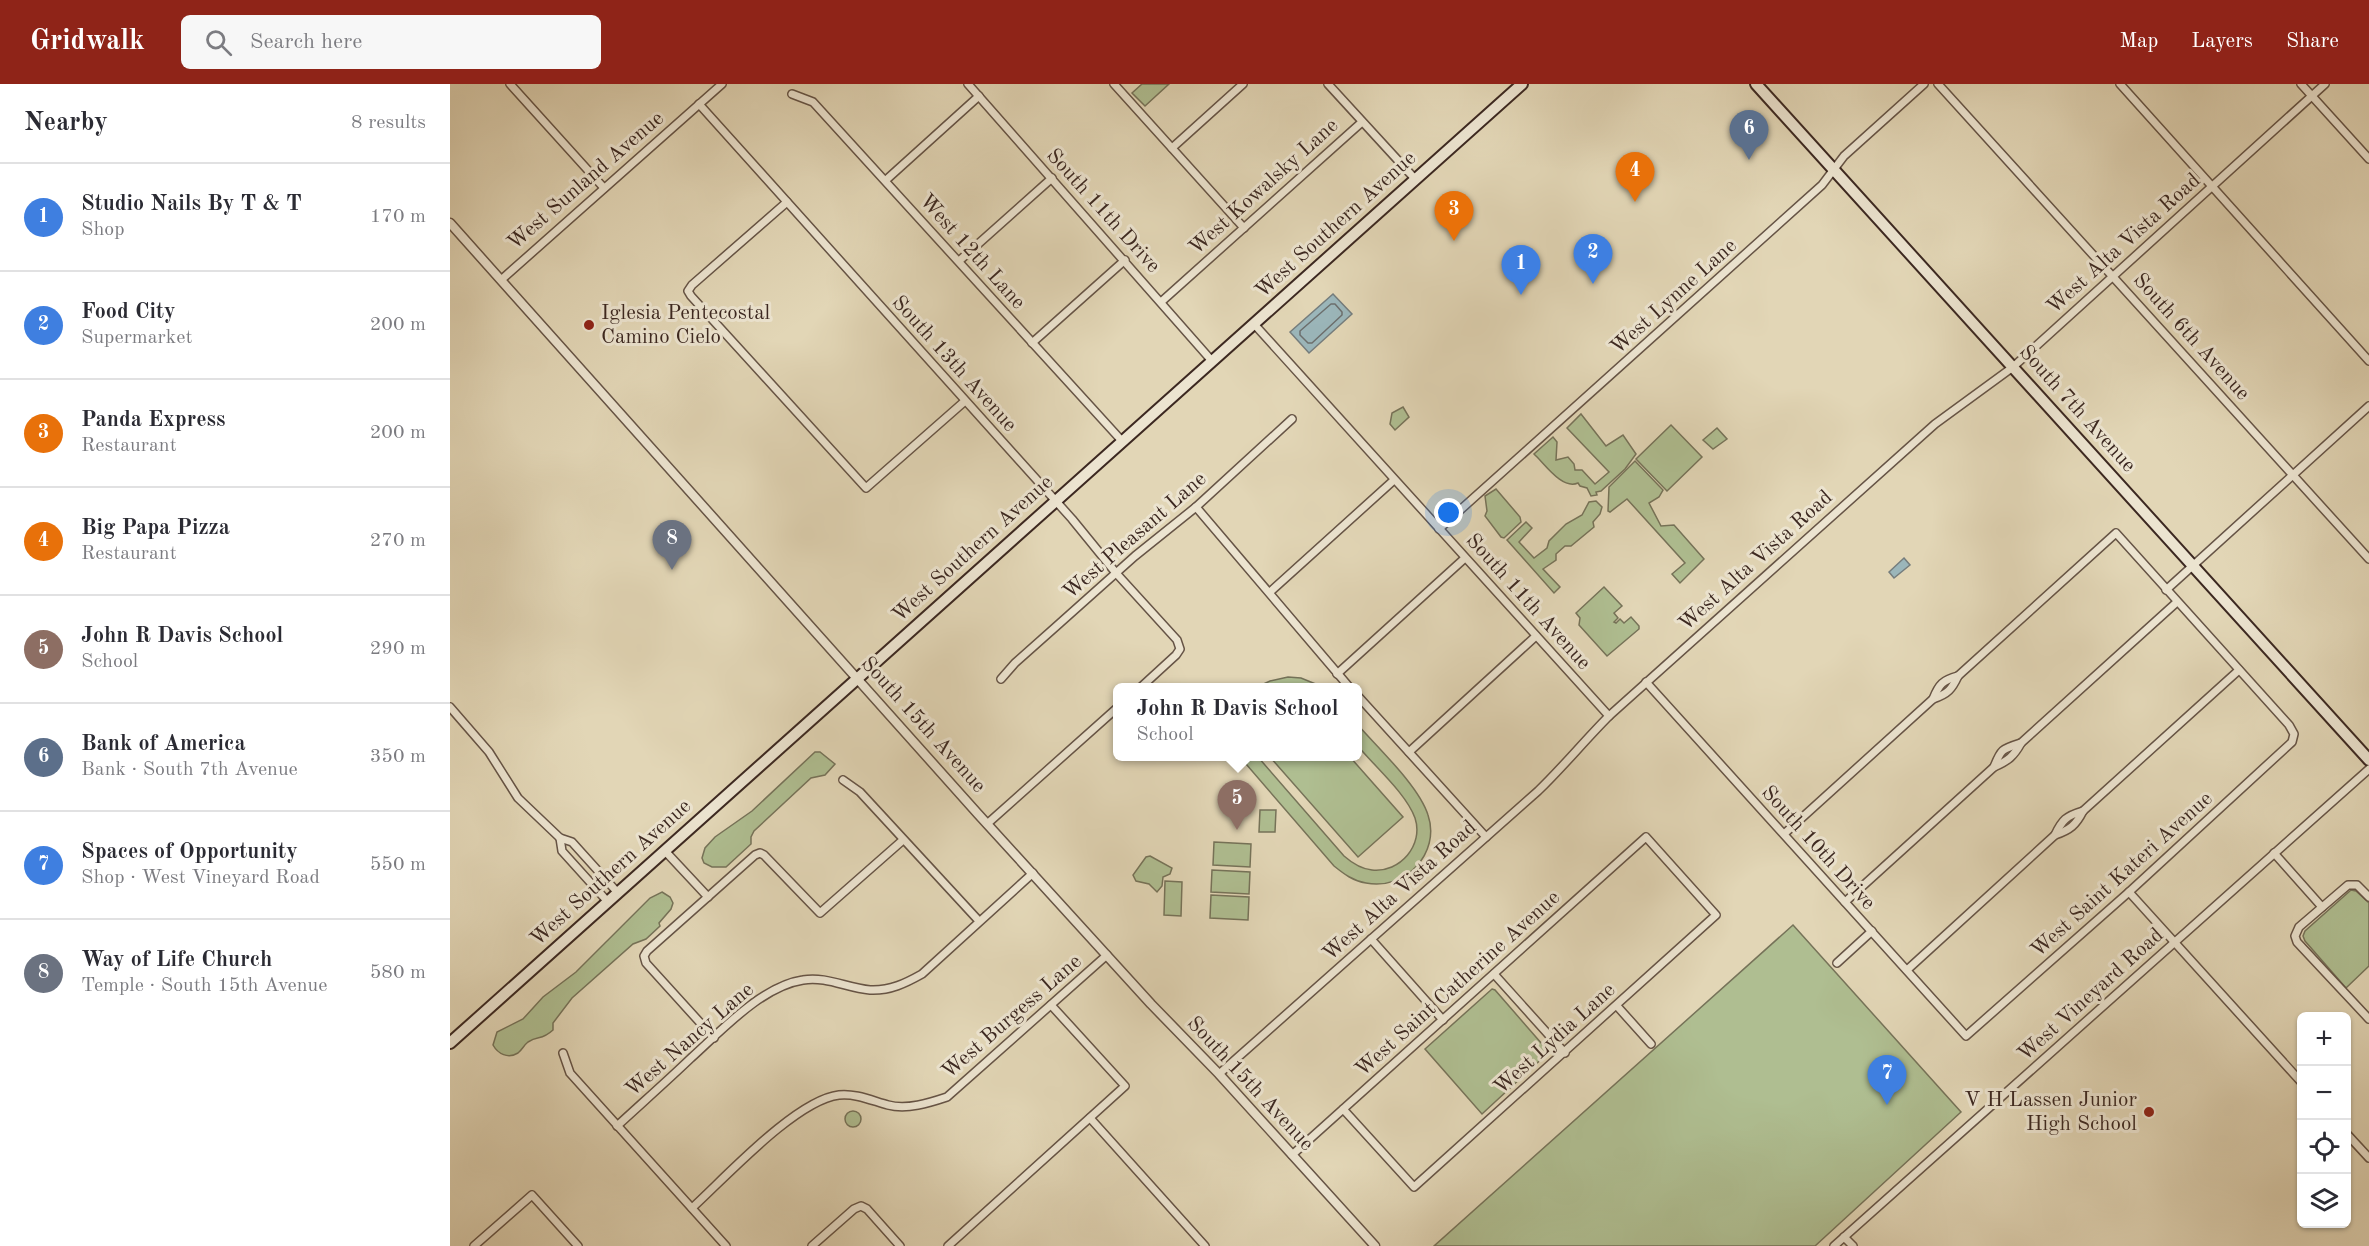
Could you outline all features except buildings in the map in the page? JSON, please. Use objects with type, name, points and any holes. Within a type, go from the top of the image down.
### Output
[{"type":"main road","name":"West Southern Avenue","points":[[450,1043],[1522,84]]},
{"type":"main road","name":"South 7th Avenue","points":[[1756,84],[2369,760]]},
{"type":"street","name":"West Sunland Avenue","points":[[501,280],[722,84]]},
{"type":"street","name":"South 11th Drive","points":[[968,84],[1212,361]]},
{"type":"street","points":[[1114,84],[1244,228]]},
{"type":"street","points":[[1172,148],[1244,84]]},
{"type":"street","points":[[1328,84],[1416,180]]},
{"type":"street","name":"West Lynne Lane","points":[[1440,529],[1814,193],[1835,171],[1844,156],[1924,84]]},
{"type":"street","name":"South 6th Avenue","points":[[1938,84],[2114,275],[2369,559]]},
{"type":"street","points":[[2120,84],[2369,361]]},
{"type":"street","points":[[2301,84],[2369,159]]},
{"type":"street","name":"West Alta Vista Road","points":[[1219,1074],[1563,767],[1589,735],[1646,682],[1935,424],[2013,368],[2325,84]]},
{"type":"street","points":[[513,85],[604,188]]},
{"type":"street","name":"West 12th Lane","points":[[792,94],[813,102],[1122,441]]},
{"type":"street","points":[[886,180],[979,96]]},
{"type":"street","name":"South 13th Avenue","points":[[699,104],[1056,500],[1116,573],[1177,640],[1180,649],[1144,683]]},
{"type":"street","name":"West Kowalsky Lane","points":[[1161,302],[1362,122]]},
{"type":"street","points":[[959,261],[1052,178]]},
{"type":"street","points":[[787,202],[688,291],[866,489],[965,401]]},
{"type":"street","name":"South 15th Avenue","points":[[450,224],[987,824],[1375,1246]]},
{"type":"street","points":[[1032,343],[1125,260]]},
{"type":"street","name":"South 11th Avenue","points":[[1254,324],[1610,716]]},
{"type":"street","points":[[2166,590],[2369,406]]},
{"type":"street","name":"West Pleasant Lane","points":[[1001,679],[1015,663],[1116,573],[1196,507],[1292,419]]},
{"type":"street","points":[[1270,592],[1394,480]]},
{"type":"street","points":[[1196,507],[1346,683]]},
{"type":"street","points":[[1784,834],[1933,699],[1946,695],[1952,689],[1958,676],[2116,533],[2239,670],[2083,811],[2070,830],[2055,835]]},
{"type":"street","points":[[1337,674],[1465,558]]},
{"type":"street","points":[[1845,902],[1994,767],[2007,762],[2014,756],[2021,743],[2177,602]]},
{"type":"street","points":[[1409,752],[1536,636]]},
{"type":"street","name":"West Saint Kateri Avenue","points":[[1966,1036],[2129,892],[2292,742],[2294,734],[2289,726],[2239,670]]},
{"type":"street","points":[[1933,699],[1938,685],[1944,680],[1958,676]]},
{"type":"street","name":"South 10th Drive","points":[[1646,682],[1966,1036]]},
{"type":"street","points":[[1362,700],[1486,837]]},
{"type":"street","points":[[450,707],[489,752],[518,798],[560,838],[572,842],[618,893]]},
{"type":"street","points":[[987,824],[1113,712]]},
{"type":"street","points":[[1994,767],[2000,752],[2021,743]]},
{"type":"street","name":"West Vineyard Road","points":[[1834,1246],[2369,769]]},
{"type":"street","points":[[843,780],[860,792],[979,921]]},
{"type":"street","points":[[1907,970],[2055,835],[2062,820],[2068,815],[2083,811]]},
{"type":"street","name":"West Lydia Lane","points":[[1343,1109],[1414,1187],[1565,1053],[1716,915],[1646,837]]},
{"type":"street","name":"West Saint Catherine Avenue","points":[[1292,1155],[1646,837]]},
{"type":"street","points":[[560,838],[562,851],[608,902]]},
{"type":"street","points":[[714,1038],[646,963],[644,956],[647,951],[755,855],[760,853],[765,855],[820,913],[903,840]]},
{"type":"street","points":[[665,851],[708,897]]},
{"type":"street","points":[[2274,853],[2322,907]]},
{"type":"street","points":[[577,867],[586,858]]},
{"type":"street","name":"West Nancy Lane","points":[[617,1126],[759,1000],[790,982],[804,979],[825,980],[870,990],[887,989],[904,984],[922,974],[1032,873]]},
{"type":"street","points":[[2369,897],[2354,884],[2344,888],[2299,927],[2295,936],[2297,942],[2369,1019]]},
{"type":"street","points":[[2129,892],[2297,1079]]},
{"type":"street","points":[[1837,963],[1872,931]]},
{"type":"street","points":[[1371,939],[1443,1020]]},
{"type":"street","name":"West Burgess Lane","points":[[692,1208],[787,1121],[819,1100],[841,1095],[900,1106],[931,1103],[947,1097],[1107,955]]},
{"type":"street","points":[[1494,974],[1565,1053]]},
{"type":"street","points":[[948,1246],[1125,1086],[1052,1005]]},
{"type":"street","points":[[1617,1006],[1652,1044]]},
{"type":"street","points":[[563,1053],[570,1073],[726,1246]]},
{"type":"street","points":[[1090,1118],[1205,1246]]},
{"type":"street","points":[[2351,1138],[2369,1158]]},
{"type":"street","points":[[474,1246],[532,1195],[578,1246]]},
{"type":"street","points":[[812,1246],[854,1209],[861,1206],[867,1209],[900,1246]]},
{"type":"street","points":[[1844,1237],[1853,1246]]},
{"type":"green space","points":[[1142,84],[1169,84],[1145,106],[1132,93]]},
{"type":"green space","points":[[1403,407],[1409,417],[1395,430],[1390,424],[1392,413]]},
{"type":"green space","points":[[1581,414],[1606,446],[1623,435],[1636,454],[1625,469],[1601,491],[1596,492],[1597,495],[1591,496],[1587,488],[1578,483],[1566,483],[1560,480],[1534,454],[1553,437],[1557,442],[1556,460],[1568,457],[1574,464],[1575,470],[1582,470],[1595,484],[1609,472],[1567,428]]},
{"type":"green space","points":[[1671,425],[1702,457],[1667,491],[1636,459]]},
{"type":"green space","points":[[1717,428],[1727,439],[1713,449],[1703,440]]},
{"type":"green space","points":[[1635,461],[1663,490],[1659,497],[1649,503],[1661,526],[1674,525],[1704,559],[1680,583],[1672,574],[1685,563],[1627,499],[1610,512],[1608,511],[1609,487]]},
{"type":"green space","points":[[1496,489],[1520,517],[1521,522],[1504,538],[1485,516],[1487,511],[1485,496]]},
{"type":"green space","points":[[1596,501],[1602,507],[1600,514],[1593,522],[1594,527],[1571,546],[1565,546],[1556,554],[1556,560],[1543,569],[1560,587],[1554,593],[1507,540],[1526,522],[1532,528],[1519,542],[1534,558],[1547,548],[1549,541],[1566,524],[1582,515],[1589,502]]},
{"type":"green space","points":[[1604,587],[1622,606],[1614,613],[1618,618],[1614,622],[1620,619],[1624,623],[1631,617],[1639,626],[1639,629],[1607,656],[1579,625],[1580,618],[1576,613]]},
{"type":"green space","points":[[1288,677],[1301,678],[1313,683],[1266,683]]},
{"type":"green space","points":[[1362,729],[1397,767],[1416,792],[1428,815],[1431,829],[1424,855],[1406,875],[1380,884],[1366,883],[1357,881],[1334,866],[1243,761],[1261,761],[1347,859],[1372,870],[1382,870],[1400,862],[1413,847],[1416,838],[1417,828],[1411,809],[1362,750]]},
{"type":"green space","points":[[815,752],[820,752],[835,764],[825,775],[811,778],[754,831],[751,844],[726,867],[712,867],[704,863],[702,858],[705,848],[715,837],[752,811]]},
{"type":"green space","points":[[1274,761],[1354,761],[1403,817],[1358,857]]},
{"type":"green space","points":[[1260,810],[1276,810],[1275,832],[1259,832]]},
{"type":"green space","points":[[1214,842],[1251,844],[1250,867],[1213,865]]},
{"type":"green space","points":[[1150,856],[1172,868],[1170,874],[1163,877],[1162,886],[1157,892],[1149,884],[1136,881],[1133,875],[1146,857]]},
{"type":"green space","points":[[1212,870],[1250,872],[1249,894],[1211,892]]},
{"type":"green space","points":[[1165,881],[1182,882],[1181,916],[1164,915]]},
{"type":"green space","points":[[2351,890],[2356,891],[2369,903],[2369,966],[2346,988],[2303,936],[2305,931]]},
{"type":"green space","points":[[662,892],[670,897],[673,903],[671,909],[659,923],[660,926],[646,939],[633,944],[572,998],[553,1023],[553,1030],[546,1036],[528,1042],[514,1055],[504,1055],[498,1051],[493,1045],[497,1032],[523,1019],[543,997],[576,972],[650,898]]},
{"type":"green space","points":[[1211,895],[1249,897],[1248,920],[1210,918]]},
{"type":"green space","points":[[1793,925],[1961,1112],[1815,1246],[1434,1246]]},
{"type":"green space","points":[[1492,989],[1549,1052],[1482,1114],[1425,1049]]},
{"type":"green space","points":[[853,1111],[861,1119],[853,1127],[845,1119]]},
{"type":"water","points":[[1333,294],[1352,314],[1309,353],[1290,332]]},
{"type":"water","points":[[1904,558],[1910,565],[1894,578],[1889,572]]},
{"type":"place","name":"Bank of America","points":[[1749,160]]},
{"type":"place","name":"Big Papa Pizza","points":[[1635,202]]},
{"type":"place","name":"Panda Express","points":[[1454,241]]},
{"type":"place","name":"Food City","points":[[1593,284]]},
{"type":"place","name":"Studio Nails By T & T","points":[[1521,295]]},
{"type":"place","name":"Iglesia Pentecostal Camino Cielo","points":[[589,325]]},
{"type":"place","name":"Way of Life Church","points":[[672,570]]},
{"type":"place","name":"John R Davis School","points":[[1237,830]]},
{"type":"place","name":"Spaces of Opportunity","points":[[1887,1105]]},
{"type":"place","name":"V H Lassen Junior High School","points":[[2149,1112]]}]
